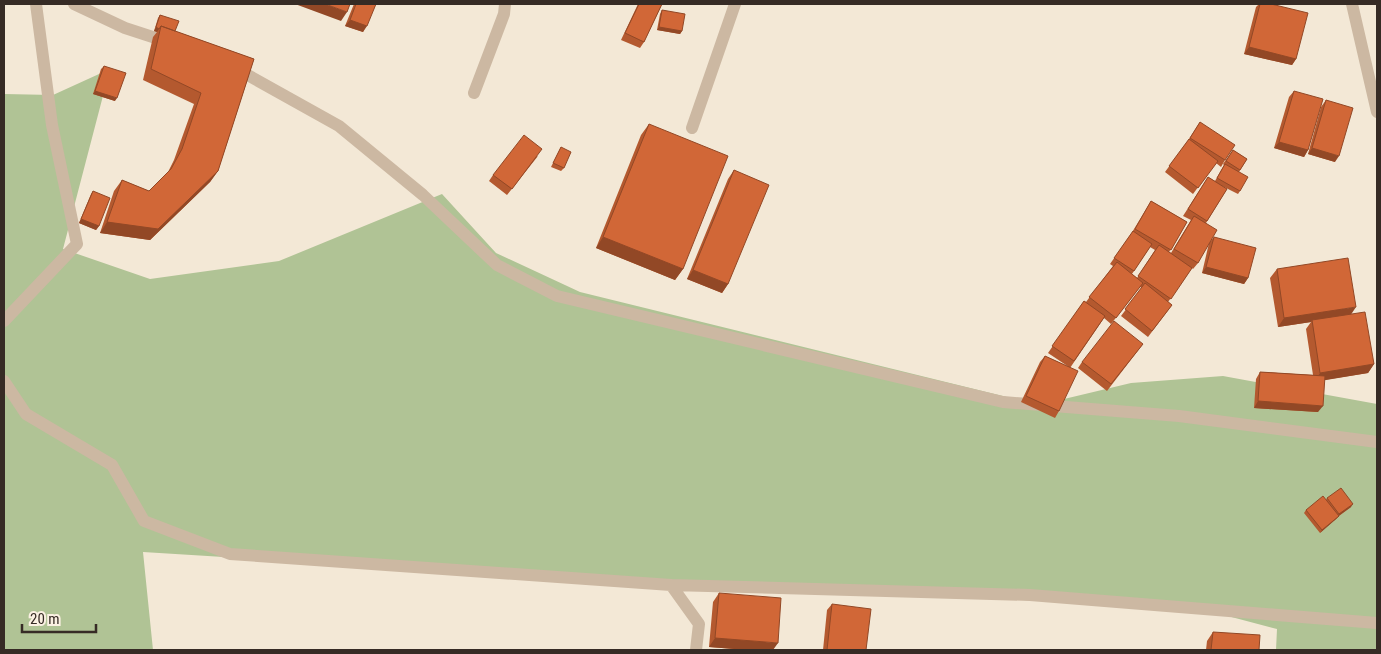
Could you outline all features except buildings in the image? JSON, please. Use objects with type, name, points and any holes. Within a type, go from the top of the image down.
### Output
[{"type":"street","points":[[4,321],[77,244],[52,125],[36,4]]},
{"type":"street","points":[[74,4],[125,28],[178,45]]},
{"type":"street","points":[[474,93],[504,14],[505,4]]},
{"type":"street","points":[[692,128],[735,4]]},
{"type":"street","points":[[1352,4],[1377,112]]},
{"type":"street","points":[[228,64],[339,126],[423,195],[497,265],[557,296],[1003,402],[1179,416],[1377,442]]},
{"type":"street","points":[[4,381],[26,414],[112,465],[144,521],[230,554],[670,585],[1030,595],[1377,623]]},
{"type":"street","points":[[670,585],[699,624],[696,650]]},
{"type":"green space","points":[[110,69],[63,249],[150,279],[279,261],[442,194],[496,253],[580,292],[1039,405],[1131,383],[1223,376],[1377,404],[1377,650],[1276,650],[1277,629],[1190,606],[765,591],[143,552],[153,650],[4,650],[4,94],[53,95]]}]
